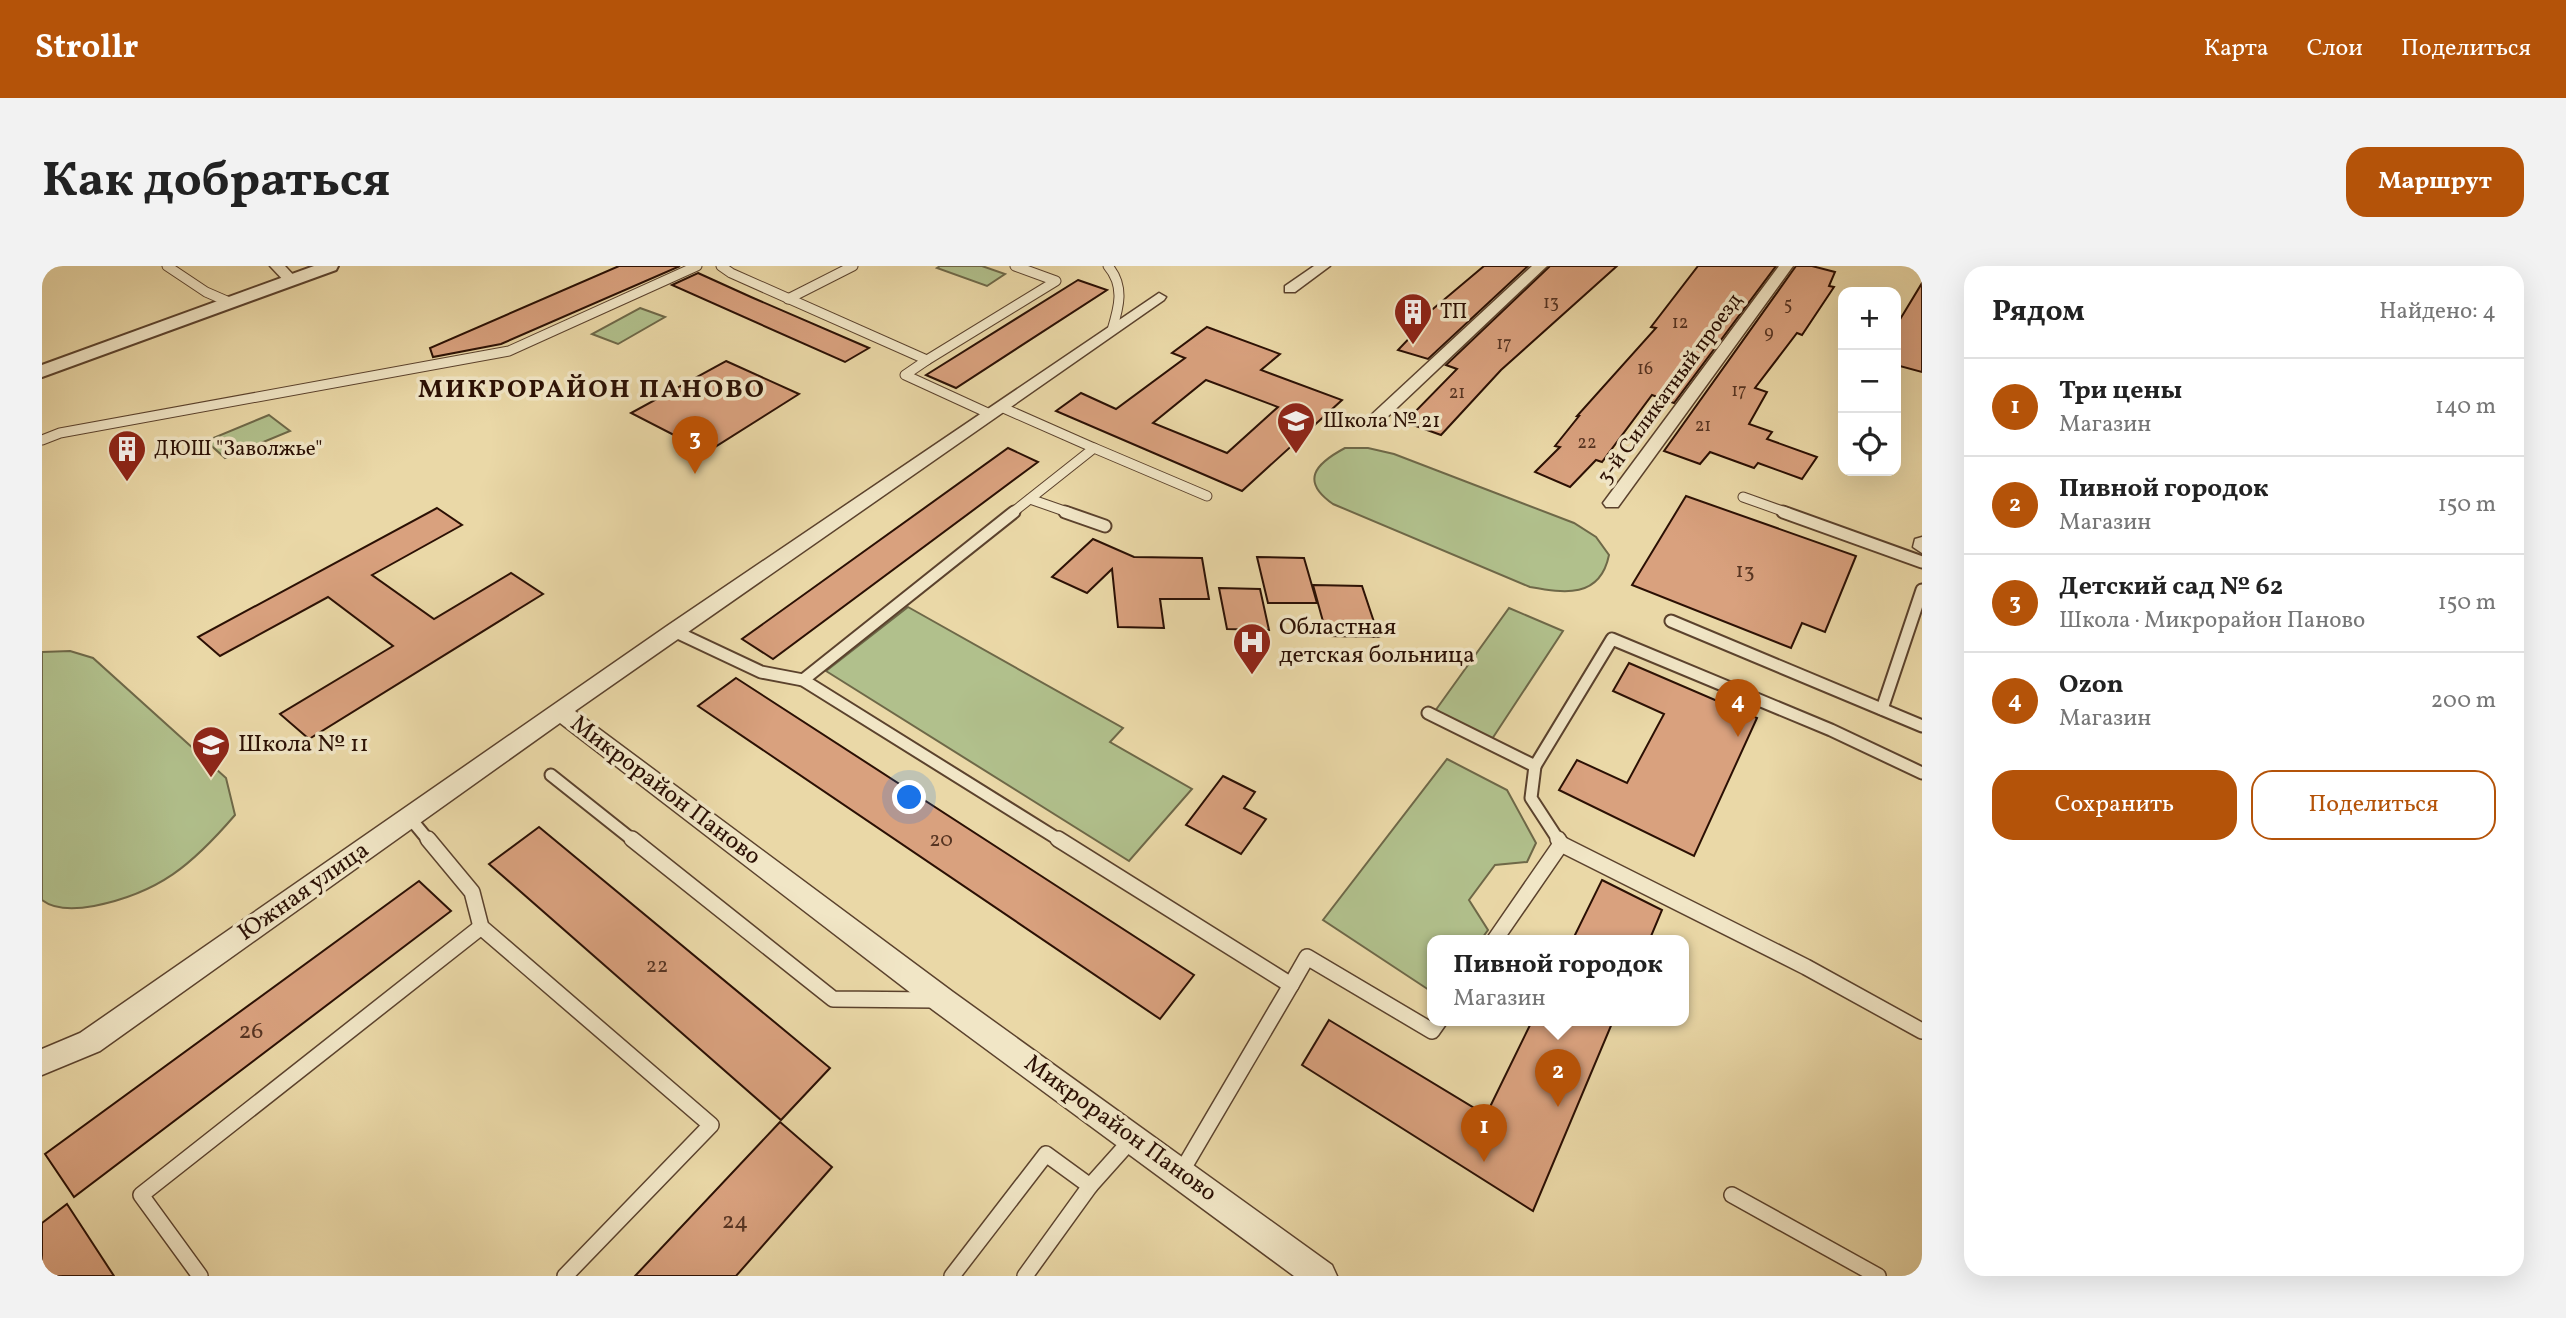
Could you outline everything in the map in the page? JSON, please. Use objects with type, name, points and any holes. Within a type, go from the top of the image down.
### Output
[{"type":"street","points":[[277,266],[291,280]]},
{"type":"street","points":[[42,371],[330,266]]},
{"type":"street","points":[[1290,289],[1323,266]]},
{"type":"street","points":[[1375,420],[1540,266]]},
{"type":"street","name":"3-й Силикатный проезд","points":[[1612,503],[1786,266]]},
{"type":"street","name":"Микрорайон Паново","points":[[1159,297],[561,712],[943,1001],[1321,1276]]},
{"type":"street","name":"Южная улица","points":[[42,1062],[90,1042],[561,712]]},
{"type":"lane","points":[[167,266],[206,292],[229,302]]},
{"type":"lane","points":[[42,440],[56,430],[509,351],[697,266]]},
{"type":"lane","points":[[721,266],[731,273],[928,360]]},
{"type":"lane","points":[[731,273],[746,266]]},
{"type":"lane","points":[[789,299],[853,266]]},
{"type":"lane","points":[[1015,266],[1056,281],[905,376],[1094,448],[1207,496]]},
{"type":"lane","points":[[1108,266],[1119,286],[1121,303],[1112,330]]},
{"type":"lane","points":[[803,680],[1094,448]]},
{"type":"lane","points":[[1743,497],[1922,562]]},
{"type":"lane","points":[[1030,499],[1105,526]]},
{"type":"lane","points":[[1881,709],[1922,590]]},
{"type":"lane","points":[[1671,621],[1922,726]]},
{"type":"lane","points":[[674,632],[761,672],[803,680],[1291,985]]},
{"type":"lane","points":[[1922,773],[1831,730],[1612,639],[1535,766],[1531,798],[1561,844],[1806,967],[1922,1031]]},
{"type":"lane","points":[[1428,713],[1535,766]]},
{"type":"lane","points":[[551,775],[833,999],[943,1001]]},
{"type":"lane","points":[[410,818],[472,892],[481,927],[711,1125],[565,1276]]},
{"type":"lane","points":[[1498,935],[1561,844]]},
{"type":"lane","points":[[200,1276],[141,1195],[481,927]]},
{"type":"lane","points":[[1180,1174],[1307,957],[1432,1031],[1436,1026]]},
{"type":"lane","points":[[1026,1276],[1090,1186],[1132,1139]]},
{"type":"lane","points":[[952,1276],[1046,1154],[1090,1186]]},
{"type":"lane","points":[[1732,1195],[1878,1276]]},
{"type":"green space","points":[[982,266],[1005,274],[987,286],[937,268]]},
{"type":"green space","points":[[640,308],[665,317],[618,344],[592,334]]},
{"type":"green space","points":[[269,415],[290,431],[225,458],[206,441]]},
{"type":"green space","points":[[1345,448],[1368,448],[1394,454],[1574,523],[1596,537],[1609,555],[1604,569],[1598,579],[1579,590],[1555,591],[1530,587],[1333,504],[1317,488],[1315,473],[1326,460]]},
{"type":"green space","points":[[908,607],[1123,728],[1110,742],[1192,789],[1129,861],[826,671]]},
{"type":"green space","points":[[1509,608],[1563,631],[1492,739],[1435,711]]},
{"type":"green space","points":[[70,651],[93,658],[226,778],[235,815],[189,862],[156,885],[94,906],[60,908],[42,900],[42,652]]},
{"type":"green space","points":[[1447,759],[1507,790],[1536,843],[1527,862],[1495,865],[1469,900],[1488,930],[1484,935],[1427,935],[1427,989],[1323,920]]},
{"type":"building","points":[[619,266],[680,266],[501,344],[433,357],[430,348]]},
{"type":"building","points":[[1484,266],[1528,266],[1428,359],[1398,350],[1421,326],[1415,324]]},
{"type":"building","points":[[1550,266],[1617,266],[1501,370],[1441,435],[1405,422],[1457,369],[1446,365]]},
{"type":"building","points":[[1698,266],[1776,266],[1674,403],[1652,395],[1602,462],[1596,460],[1570,487],[1535,472],[1560,447],[1555,446],[1577,416],[1656,328],[1651,327]]},
{"type":"building","points":[[1796,266],[1812,266],[1835,272],[1829,286],[1834,287],[1802,335],[1797,333],[1755,388],[1767,392],[1749,424],[1772,432],[1767,439],[1817,457],[1802,479],[1758,463],[1754,468],[1710,452],[1700,464],[1664,451]]},
{"type":"building","points":[[698,273],[869,348],[845,362],[672,285]]},
{"type":"building","points":[[1078,280],[1107,290],[956,388],[926,375]]},
{"type":"building","points":[[1922,283],[1922,372],[1901,366],[1901,318]]},
{"type":"building","points":[[1207,327],[1280,354],[1261,370],[1342,400],[1242,491],[1056,411],[1081,393],[1116,409],[1185,358],[1172,353]],"holes":[[[1206,380],[1278,407],[1227,453],[1153,423]]]},
{"type":"building","points":[[726,361],[799,394],[707,452],[631,413]]},
{"type":"building","points":[[1008,448],[1038,462],[773,659],[742,639]]},
{"type":"building","points":[[1686,496],[1856,556],[1825,632],[1802,623],[1791,648],[1632,585]]},
{"type":"building","points":[[437,508],[462,525],[372,575],[434,619],[511,573],[543,594],[309,739],[280,714],[393,646],[328,597],[220,656],[198,637]]},
{"type":"building","points":[[1093,539],[1134,557],[1202,558],[1209,599],[1160,599],[1164,628],[1118,627],[1112,569],[1087,593],[1052,577]]},
{"type":"building","points":[[1257,557],[1304,558],[1317,603],[1268,603]]},
{"type":"building","points":[[1313,585],[1362,586],[1379,637],[1327,636]]},
{"type":"building","points":[[1219,588],[1260,589],[1269,630],[1227,629]]},
{"type":"building","points":[[1629,663],[1757,718],[1694,856],[1559,790],[1577,760],[1627,783],[1664,714],[1613,691]]},
{"type":"building","points":[[736,678],[1194,975],[1160,1019],[698,706]]},
{"type":"building","points":[[1223,776],[1255,792],[1244,808],[1266,819],[1241,854],[1186,825]]},
{"type":"building","points":[[539,827],[830,1068],[781,1120],[489,864]]},
{"type":"building","points":[[1602,880],[1662,910],[1652,935],[1575,935]]},
{"type":"building","points":[[419,881],[451,911],[74,1197],[45,1154]]},
{"type":"building","points":[[1329,1020],[1486,1115],[1530,1026],[1611,1026],[1533,1211],[1302,1065]]},
{"type":"building","points":[[780,1122],[832,1167],[736,1276],[635,1276]]},
{"type":"building","points":[[67,1204],[114,1276],[42,1276],[42,1223]]},
{"type":"place","name":"ТП","points":[[1413,346]]},
{"type":"place","name":"Школа № 21","points":[[1296,455]]},
{"type":"place","name":"Детский сад № 62","points":[[695,474]]},
{"type":"place","name":"ДЮШ \"Заволжье\"","points":[[127,483]]},
{"type":"place","name":"Областная детская больница","points":[[1252,676]]},
{"type":"place","name":"Ozon","points":[[1738,737]]},
{"type":"place","name":"Школа № 11","points":[[211,779]]},
{"type":"place","name":"Пивной городок","points":[[1558,1107]]},
{"type":"place","name":"Три цены","points":[[1484,1162]]},
{"type":"district","name":"МИКРОРАЙОН ПАНОВО","points":[[592,390]]}]
